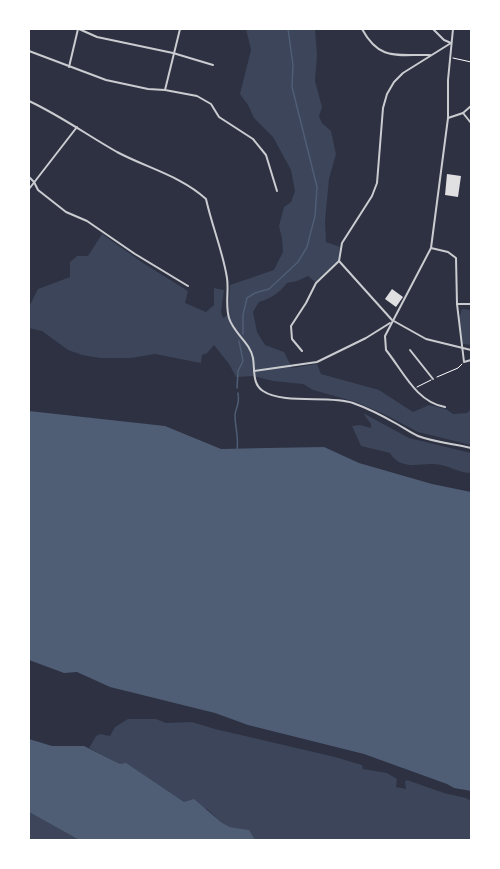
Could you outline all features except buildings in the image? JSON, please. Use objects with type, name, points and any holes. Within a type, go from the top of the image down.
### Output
[{"type":"street","points":[[69,67],[78,29],[85,30],[97,37],[173,53],[213,65]]},
{"type":"street","points":[[165,90],[180,29]]},
{"type":"street","points":[[362,29],[372,43],[384,53],[391,56],[401,54],[431,55]]},
{"type":"street","points":[[433,29],[444,40],[451,43]]},
{"type":"street","points":[[445,407],[430,403],[414,388],[386,350],[384,336],[431,248],[448,118],[450,58],[453,29]]},
{"type":"street","points":[[302,351],[292,339],[291,326],[306,303],[316,283],[339,261],[342,243],[372,196],[377,183],[383,108],[387,94],[394,82],[403,73],[451,43]]},
{"type":"street","points":[[29,51],[106,80],[148,89],[165,90],[197,96],[210,104],[219,117],[253,139],[266,154],[276,191]]},
{"type":"street","points":[[29,102],[55,113],[117,152],[172,176],[197,191],[206,199],[227,279],[227,311],[235,332],[245,340],[253,358],[257,386],[271,395],[352,403],[395,423],[418,436],[471,448]]},
{"type":"street","points":[[448,118],[463,113],[471,106]]},
{"type":"street","points":[[463,113],[471,124]]},
{"type":"street","points":[[29,188],[77,127]]},
{"type":"street","points":[[29,177],[34,182],[38,190],[66,212],[87,220],[135,254],[188,286]]},
{"type":"street","points":[[431,248],[448,252],[456,258],[457,304],[464,362],[471,360]]},
{"type":"street","points":[[339,261],[392,321],[426,339],[462,346],[471,350]]},
{"type":"street","points":[[457,304],[471,304]]},
{"type":"street","points":[[254,371],[317,362],[366,338],[392,321]]},
{"type":"street","points":[[410,350],[434,379]]},
{"type":"path","points":[[450,58],[471,62]]},
{"type":"path","points":[[414,388],[458,368],[464,362]]},
{"type":"shaded area","points":[[246,29],[315,29],[317,55],[315,81],[322,107],[319,116],[322,123],[331,131],[336,154],[329,179],[325,221],[326,242],[340,247],[338,261],[315,282],[308,276],[297,281],[287,283],[275,295],[259,302],[253,312],[257,332],[265,345],[284,352],[292,368],[317,364],[321,374],[379,390],[413,412],[429,405],[446,409],[453,414],[467,413],[471,409],[471,445],[418,432],[384,414],[356,402],[313,390],[303,384],[273,381],[253,376],[236,377],[229,364],[214,345],[207,353],[202,355],[201,363],[155,354],[131,358],[100,358],[82,355],[68,350],[42,331],[29,328],[29,307],[38,289],[70,277],[70,262],[77,256],[88,256],[102,234],[143,263],[188,291],[185,303],[206,312],[214,305],[214,288],[224,290],[221,312],[223,318],[228,315],[230,285],[274,270],[283,252],[279,226],[284,207],[291,202],[295,191],[291,170],[273,137],[254,118],[248,105],[240,94],[251,50]]},
{"type":"shaded area","points":[[462,309],[471,310],[471,345],[463,344],[459,319]]},
{"type":"shaded area","points":[[29,411],[165,426],[221,449],[324,447],[359,463],[432,484],[471,492],[471,791],[454,788],[447,784],[364,754],[248,725],[215,713],[110,687],[77,672],[64,673],[29,660]]},
{"type":"shaded area","points":[[363,413],[409,438],[471,453],[471,473],[434,464],[407,465],[400,463],[390,453],[361,446],[352,426],[360,425],[371,428],[371,424]]},
{"type":"shaded area","points":[[128,719],[156,719],[166,723],[192,722],[362,765],[363,769],[387,773],[397,779],[396,787],[406,789],[405,782],[407,780],[444,793],[466,798],[471,801],[471,840],[255,840],[248,830],[230,827],[221,822],[207,809],[184,802],[120,764],[89,748],[96,736],[100,734],[110,736],[115,727]]},
{"type":"shaded area","points":[[29,739],[52,746],[84,746],[120,764],[126,763],[184,802],[194,799],[221,822],[230,827],[249,830],[255,840],[79,840],[29,812]]},
{"type":"shaded area","points":[[29,812],[79,840],[29,840]]},
{"type":"waterway","points":[[243,334],[243,315],[247,298],[255,293],[269,289],[298,262],[307,247],[315,216],[317,187],[292,87],[293,65],[288,29]]},
{"type":"waterway","points":[[237,388],[238,371],[243,361],[239,341]]},
{"type":"waterway","points":[[237,450],[238,441],[235,415],[238,403],[238,393]]}]
